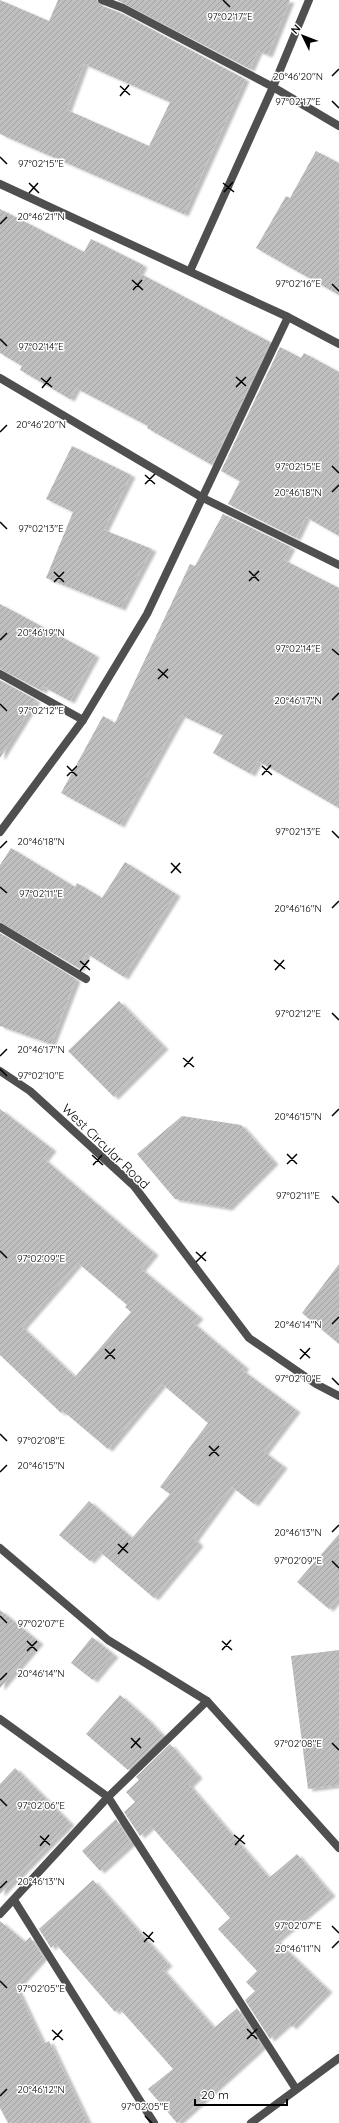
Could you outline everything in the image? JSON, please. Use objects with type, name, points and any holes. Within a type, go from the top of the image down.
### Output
[{"type":"street","points":[[102,0],[123,8],[273,87],[339,126]]},
{"type":"street","points":[[190,271],[273,87],[309,0]]},
{"type":"street","points":[[0,184],[288,317],[339,344]]},
{"type":"street","points":[[0,832],[83,720],[147,614],[288,317]]},
{"type":"street","points":[[0,378],[203,498],[339,565]]},
{"type":"street","points":[[0,674],[83,720]]},
{"type":"street","points":[[0,927],[86,980]]},
{"type":"street","name":"West Circular Road","points":[[0,1071],[30,1091],[134,1186],[249,1338],[316,1384],[339,1396]]},
{"type":"street","points":[[0,1548],[108,1640],[207,1701],[339,1848]]},
{"type":"street","points":[[0,1914],[108,1797],[207,1701]]},
{"type":"street","points":[[0,1719],[108,1797],[296,2089]]},
{"type":"street","points":[[14,1900],[154,2123]]},
{"type":"street","points":[[251,2123],[339,2058]]},
{"type":"building","points":[[0,0],[49,21],[58,0],[97,0],[100,5],[121,13],[245,79],[184,214],[0,134]],"holes":[[[84,64],[170,102],[149,146],[67,110]]]},
{"type":"building","points":[[117,0],[290,0],[268,55],[258,51],[250,69]]},
{"type":"building","points":[[316,151],[339,163],[339,295],[256,248],[286,196],[290,198]]},
{"type":"building","points":[[0,209],[84,252],[91,239],[143,265],[139,273],[270,342],[212,465],[147,428],[148,426],[76,388],[70,399],[20,370],[22,366],[0,353]]},
{"type":"building","points":[[280,347],[301,358],[304,353],[339,372],[339,536],[306,517],[296,538],[228,504],[240,481],[221,471]]},
{"type":"building","points":[[72,446],[131,475],[104,530],[152,549],[121,608],[46,578],[73,512],[46,499]]},
{"type":"building","points":[[223,514],[291,547],[284,560],[339,588],[339,808],[258,761],[251,774],[213,753],[223,735],[181,715],[120,825],[61,793],[103,716],[115,723],[190,564],[195,566]]},
{"type":"building","points":[[0,604],[95,655],[70,701],[44,687],[42,691],[0,669]]},
{"type":"building","points":[[0,680],[36,700],[0,758]]},
{"type":"building","points":[[11,848],[75,887],[77,883],[102,898],[125,862],[176,894],[124,977],[86,953],[80,969],[0,922],[0,865]]},
{"type":"building","points":[[0,933],[76,979],[51,1044],[0,1026]]},
{"type":"building","points":[[119,1001],[164,1047],[114,1097],[68,1051]]},
{"type":"building","points":[[0,1109],[52,1149],[44,1159],[154,1253],[141,1269],[199,1317],[193,1323],[245,1367],[242,1370],[296,1410],[264,1452],[283,1466],[254,1504],[232,1487],[194,1539],[199,1544],[154,1598],[99,1551],[90,1561],[59,1535],[89,1501],[132,1538],[170,1494],[160,1487],[208,1423],[162,1384],[108,1449],[63,1411],[61,1413],[0,1355]],"holes":[[[78,1263],[127,1305],[125,1307],[131,1312],[75,1377],[22,1327]]]},
{"type":"building","points":[[182,1116],[241,1125],[274,1162],[228,1208],[175,1199],[137,1154]]},
{"type":"building","points":[[339,1264],[339,1344],[302,1313]]},
{"type":"building","points":[[339,1534],[339,1597],[329,1609],[297,1582]]},
{"type":"building","points":[[0,1610],[39,1642],[0,1688]]},
{"type":"building","points":[[92,1637],[114,1655],[93,1680],[71,1663]]},
{"type":"building","points":[[339,1650],[339,1785],[308,1789],[291,1656]]},
{"type":"building","points":[[120,1695],[148,1720],[163,1736],[128,1770],[86,1734]]},
{"type":"building","points":[[170,1744],[198,1776],[189,1785],[269,1878],[297,1854],[331,1894],[276,1940],[328,1990],[292,2027],[288,2023],[270,2039],[245,2000],[255,1991],[246,1982],[257,1971],[218,1929],[230,1918],[151,1826],[140,1836],[124,1812],[135,1802],[126,1792],[139,1780],[136,1777]]},
{"type":"building","points":[[15,1768],[70,1823],[0,1894],[0,1784]]},
{"type":"building","points":[[116,1819],[131,1843],[100,1871],[82,1851]]},
{"type":"building","points":[[93,1880],[168,1964],[162,1969],[214,2028],[237,2008],[262,2046],[177,2123],[148,2089],[173,2069],[119,2008],[115,2012],[55,1943],[51,1948],[39,1929]]},
{"type":"building","points":[[0,1921],[25,1942],[30,1937],[43,1957],[16,1987],[43,2044],[49,2041],[88,2123],[8,2123],[0,2108]]}]
